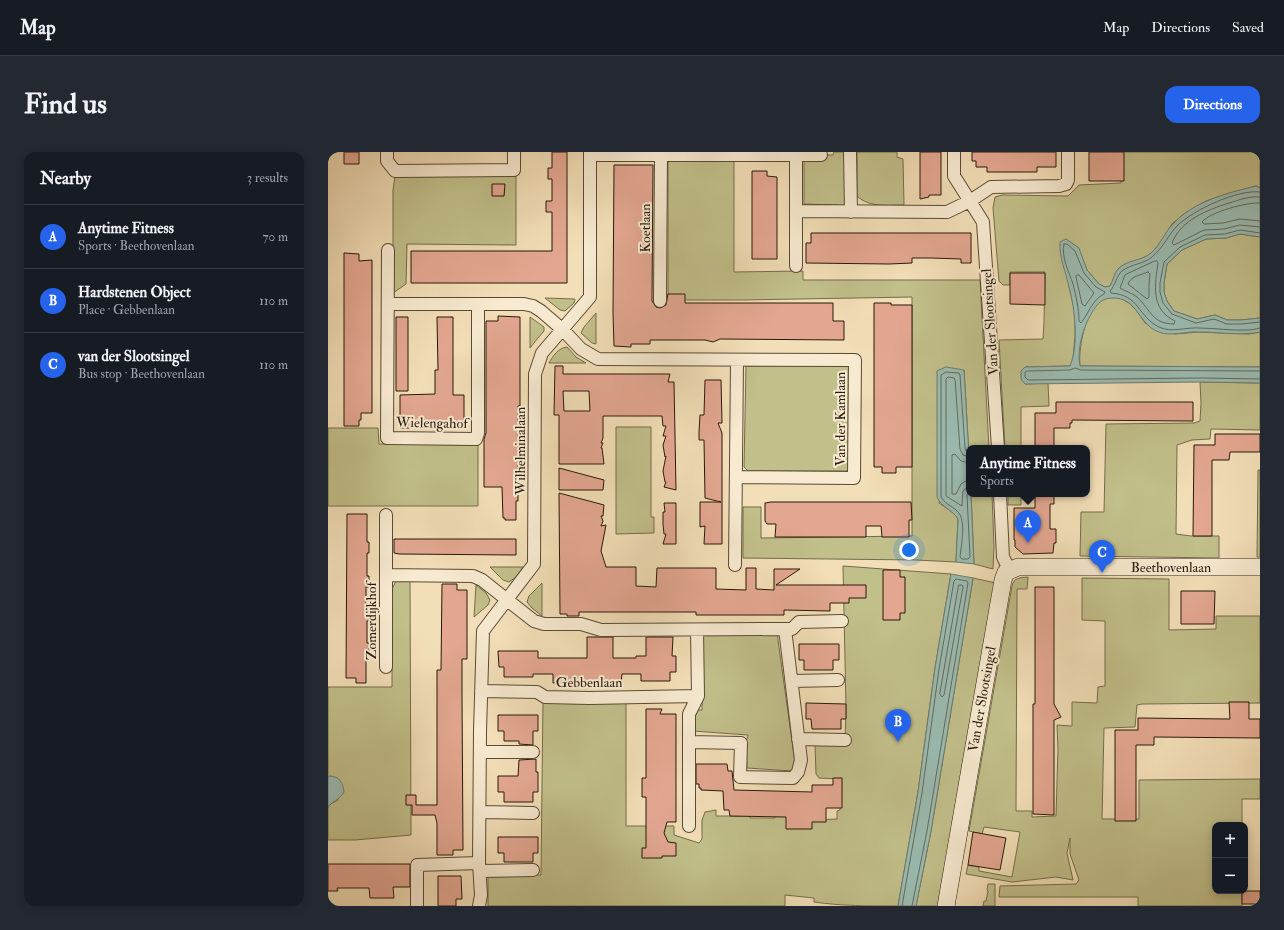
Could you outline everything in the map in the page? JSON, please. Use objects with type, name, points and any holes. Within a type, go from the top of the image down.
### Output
[{"type":"street","points":[[387,152],[387,161],[395,170],[514,170],[514,152]]},
{"type":"street","points":[[850,152],[851,212]]},
{"type":"street","name":"Van der Slootsingel","points":[[954,152],[954,176],[983,222],[998,445]]},
{"type":"street","points":[[796,211],[947,212],[970,201],[991,187],[1059,186],[1066,184],[1068,180],[1068,152]]},
{"type":"street","points":[[590,154],[821,155]]},
{"type":"street","name":"Wilhelminalaan","points":[[479,906],[482,631],[534,564],[535,374],[542,353],[590,297],[590,154]]},
{"type":"street","points":[[796,154],[796,266]]},
{"type":"street","name":"Koetlaan","points":[[660,301],[661,155]]},
{"type":"street","name":"Wielengahof","points":[[388,250],[387,438],[476,439],[478,433],[478,304]]},
{"type":"street","points":[[388,304],[524,304],[533,306],[541,311],[563,330]]},
{"type":"street","name":"Van der Kamlaan","points":[[563,330],[581,349],[598,358],[855,360],[854,478],[736,478]]},
{"type":"street","points":[[735,565],[737,360]]},
{"type":"street","points":[[1000,497],[1003,557],[1009,569]]},
{"type":"street","name":"Zomerdijkhof","points":[[386,515],[386,667]]},
{"type":"street","name":"Beethovenlaan","points":[[1009,569],[1025,567],[1260,567]]},
{"type":"street","name":"Van der Slootsingel","points":[[946,906],[1003,580],[1009,569]]},
{"type":"street","name":"Zomerdijkhof","points":[[386,575],[473,576],[482,580],[507,600]]},
{"type":"street","points":[[507,600],[534,621],[544,624],[581,624],[601,630],[792,629],[799,622],[842,621]]},
{"type":"street","points":[[690,742],[741,744],[740,777],[793,778],[798,772],[801,760],[785,629]]},
{"type":"street","points":[[689,826],[689,714],[698,696],[697,630]]},
{"type":"street","points":[[792,681],[838,680]]},
{"type":"street","name":"Gebbenlaan","points":[[481,691],[537,692],[545,697],[589,698],[698,696]]},
{"type":"street","points":[[798,739],[845,740]]},
{"type":"street","points":[[480,752],[533,752]]},
{"type":"street","points":[[480,812],[533,813]]},
{"type":"street","points":[[417,906],[417,865],[533,870]]},
{"type":"shaded area","points":[[834,152],[846,152],[849,209],[843,212],[838,205],[804,204],[804,155],[833,155]]},
{"type":"shaded area","points":[[857,152],[897,152],[897,157],[903,159],[904,205],[873,204],[862,200],[857,196]]},
{"type":"shaded area","points":[[1121,152],[1260,152],[1260,188],[1256,186],[1206,201],[1184,214],[1172,224],[1160,244],[1149,255],[1138,260],[1112,282],[1110,286],[1105,287],[1099,284],[1087,270],[1078,248],[1066,239],[1069,286],[1075,313],[1073,360],[1071,366],[1025,367],[1025,384],[1048,383],[1049,406],[1021,407],[1021,445],[1005,445],[999,340],[1043,339],[1045,272],[1010,272],[1010,285],[1003,285],[999,281],[993,208],[995,197],[1002,195],[1068,196],[1079,185],[1121,183]]},
{"type":"shaded area","points":[[668,157],[734,157],[734,272],[803,271],[803,280],[980,280],[989,445],[968,445],[964,370],[939,503],[955,514],[958,519],[956,562],[916,560],[743,558],[743,507],[761,507],[761,538],[912,536],[912,297],[668,300]]},
{"type":"shaded area","points":[[395,176],[516,176],[516,245],[407,244],[406,284],[393,293],[393,190]],"holes":[[[504,185],[504,195],[492,195]]]},
{"type":"shaded area","points":[[1240,234],[1260,237],[1260,318],[1227,320],[1215,315],[1197,319],[1174,311],[1167,301],[1164,293],[1167,264],[1182,250],[1206,239],[1226,238]]},
{"type":"shaded area","points":[[1110,297],[1120,298],[1129,303],[1137,311],[1145,323],[1175,334],[1198,332],[1249,334],[1260,332],[1260,367],[1080,366],[1080,348],[1089,316],[1102,300]]},
{"type":"shaded area","points":[[545,298],[575,299],[574,303],[565,311],[560,310]]},
{"type":"shaded area","points":[[596,313],[596,344],[592,343],[581,333]]},
{"type":"shaded area","points":[[530,317],[544,327],[544,331],[530,348]]},
{"type":"shaded area","points":[[567,347],[576,357],[586,363],[549,363],[558,351]]},
{"type":"shaded area","points":[[852,365],[850,471],[748,471],[744,467],[746,366]]},
{"type":"shaded area","points":[[1200,382],[1260,383],[1260,430],[1211,429],[1210,439],[1192,440],[1177,445],[1176,534],[1191,536],[1219,536],[1219,558],[1080,556],[1081,512],[1104,512],[1106,424],[1194,423],[1200,421]]},
{"type":"shaded area","points":[[616,427],[651,427],[651,517],[654,517],[654,533],[616,534]]},
{"type":"shaded area","points":[[328,428],[378,428],[379,444],[478,445],[478,506],[328,506]]},
{"type":"shaded area","points":[[1258,470],[1260,470],[1260,557],[1257,557]]},
{"type":"shaded area","points":[[971,497],[992,497],[994,547],[993,569],[974,564]]},
{"type":"shaded area","points":[[1008,497],[1021,497],[1021,505],[1008,505]]},
{"type":"shaded area","points":[[843,566],[951,574],[935,668],[918,792],[898,906],[855,906],[824,903],[814,902],[814,898],[785,895],[785,906],[488,906],[488,875],[541,875],[543,699],[626,699],[626,826],[674,826],[674,835],[699,843],[702,839],[702,820],[705,812],[716,810],[716,816],[740,816],[750,809],[750,818],[775,818],[775,812],[813,820],[837,819],[837,811],[840,810],[840,779],[819,778],[816,774],[815,744],[845,743],[846,707]]},
{"type":"shaded area","points":[[490,567],[523,567],[516,577],[509,582],[503,580]]},
{"type":"shaded area","points":[[1028,577],[1027,589],[1017,589],[1016,811],[1032,811],[1032,817],[1056,816],[1058,749],[1057,725],[1072,726],[1072,702],[1097,703],[1098,687],[1105,686],[1105,621],[1082,620],[1082,578],[1169,579],[1169,630],[1216,629],[1216,616],[1260,616],[1260,703],[1142,704],[1137,705],[1135,727],[1104,728],[1102,819],[1139,819],[1139,780],[1260,779],[1260,799],[1242,799],[1242,822],[1212,822],[1212,894],[1242,894],[1242,906],[1138,906],[1138,897],[999,897],[1000,886],[1076,884],[1079,880],[1070,854],[1070,838],[1067,853],[1073,880],[1056,877],[1012,882],[966,874],[968,865],[979,867],[979,871],[1012,877],[1020,832],[984,827],[982,834],[969,831],[1012,586],[1016,579]]},
{"type":"shaded area","points":[[973,578],[996,583],[940,906],[916,906],[931,831]]},
{"type":"shaded area","points":[[410,579],[411,835],[355,840],[328,840],[328,808],[329,805],[338,800],[330,776],[328,777],[328,687],[392,687],[392,589],[396,581]]},
{"type":"shaded area","points":[[542,583],[542,616],[527,602],[529,596]]},
{"type":"shaded area","points":[[476,585],[486,593],[490,600],[488,605],[474,617]]},
{"type":"shaded area","points":[[702,633],[777,633],[795,763],[792,771],[747,768],[746,742],[748,735],[693,731],[693,710],[702,710]]},
{"type":"shaded area","points":[[988,884],[995,884],[995,906],[983,906],[984,901],[986,901]]},
{"type":"water","points":[[1256,186],[1260,188],[1260,237],[1240,234],[1226,238],[1206,239],[1182,250],[1167,264],[1164,292],[1167,301],[1174,311],[1197,319],[1215,315],[1227,320],[1260,318],[1260,332],[1245,334],[1194,332],[1168,334],[1159,332],[1146,324],[1133,306],[1127,302],[1121,299],[1108,298],[1098,304],[1087,322],[1081,341],[1079,360],[1080,366],[1260,367],[1260,383],[1200,382],[1025,384],[1021,379],[1021,371],[1025,367],[1070,366],[1073,357],[1075,338],[1074,316],[1060,242],[1066,239],[1079,248],[1087,270],[1099,284],[1105,287],[1110,286],[1115,273],[1121,266],[1143,258],[1151,253],[1173,224],[1191,209],[1223,195]]},
{"type":"water","points":[[946,367],[964,370],[968,445],[966,445],[966,497],[971,497],[974,564],[956,562],[958,519],[941,503],[937,497],[937,371]]},
{"type":"water","points":[[951,574],[973,578],[931,831],[916,906],[898,906],[918,792],[935,668]]},
{"type":"water","points":[[330,776],[339,779],[343,786],[344,792],[328,808],[328,777]]},
{"type":"building","points":[[344,152],[359,152],[359,164],[344,164]]},
{"type":"building","points":[[552,152],[567,152],[567,283],[411,283],[411,251],[552,251],[552,212],[546,212],[546,201],[552,201],[552,179],[548,179],[548,168],[552,168]]},
{"type":"building","points":[[920,152],[941,152],[941,195],[929,195],[929,197],[920,199]]},
{"type":"building","points":[[972,152],[1056,152],[1056,167],[1037,167],[1037,172],[987,172],[987,167],[976,167],[976,161],[972,161]]},
{"type":"building","points":[[1089,152],[1124,152],[1124,181],[1089,181]]},
{"type":"building","points":[[614,165],[653,165],[652,301],[656,307],[660,308],[666,305],[668,294],[685,294],[685,303],[833,303],[833,321],[844,321],[844,340],[720,339],[713,342],[705,340],[650,340],[650,344],[631,344],[631,347],[614,346]]},
{"type":"building","points":[[752,171],[767,171],[767,176],[777,177],[777,259],[752,259]]},
{"type":"building","points":[[492,184],[505,184],[504,196],[492,196]]},
{"type":"building","points":[[811,233],[971,233],[971,263],[961,263],[961,259],[912,258],[912,263],[806,263],[806,243],[811,243]]},
{"type":"building","points":[[344,253],[359,254],[359,261],[372,260],[372,413],[361,413],[359,426],[344,426]]},
{"type":"building","points":[[1010,273],[1045,273],[1045,305],[1010,304]]},
{"type":"building","points":[[874,303],[912,305],[912,467],[896,467],[896,473],[882,473],[882,467],[874,467]]},
{"type":"building","points":[[498,316],[520,317],[520,406],[518,406],[518,501],[516,501],[516,520],[505,520],[505,518],[503,518],[502,487],[484,487],[484,439],[486,433],[486,321],[498,321]]},
{"type":"building","points":[[396,317],[408,317],[408,391],[396,391]]},
{"type":"building","points":[[437,317],[453,317],[453,395],[464,395],[464,428],[400,428],[400,395],[435,394],[435,370],[438,370]]},
{"type":"building","points":[[555,366],[563,366],[563,374],[670,374],[668,382],[674,382],[676,490],[664,487],[666,482],[663,471],[666,456],[665,457],[663,445],[666,436],[663,436],[666,426],[663,426],[662,416],[603,416],[603,438],[601,443],[603,443],[601,448],[604,464],[559,464],[559,415],[554,415]],"holes":[[[563,391],[589,391],[590,411],[564,411]]]},
{"type":"building","points":[[705,380],[721,380],[722,423],[718,423],[722,433],[722,544],[704,544],[705,526],[700,527],[700,502],[721,502],[705,498],[704,440],[699,440],[699,432],[700,415],[704,415]]},
{"type":"building","points":[[1056,402],[1193,402],[1193,421],[1072,420],[1072,423],[1070,423],[1070,428],[1054,428],[1054,445],[1035,445],[1035,413],[1056,413]]},
{"type":"building","points":[[1215,434],[1260,434],[1260,452],[1230,452],[1229,460],[1212,460],[1212,536],[1193,536],[1194,445],[1215,445]]},
{"type":"building","points":[[559,468],[604,480],[603,490],[559,490]]},
{"type":"building","points":[[559,493],[604,505],[603,516],[601,516],[603,521],[601,526],[606,525],[601,551],[606,567],[636,567],[636,586],[656,587],[657,568],[716,568],[716,589],[746,590],[746,568],[756,568],[756,589],[774,590],[774,569],[800,569],[776,585],[866,585],[866,598],[849,598],[849,603],[830,603],[830,611],[784,610],[784,615],[696,615],[696,612],[579,612],[579,616],[567,616],[567,614],[560,614]]},
{"type":"building","points":[[1035,497],[1054,497],[1054,504],[1050,504],[1050,529],[1056,529],[1056,543],[1054,543],[1053,553],[1023,554],[1015,547],[1014,508],[1035,508]]},
{"type":"building","points":[[911,502],[912,520],[909,520],[909,537],[882,537],[881,526],[866,526],[866,537],[775,537],[776,524],[767,524],[765,521],[765,503]]},
{"type":"building","points":[[664,503],[676,503],[676,544],[663,544],[666,534],[664,534],[663,524],[663,512],[665,512]]},
{"type":"building","points":[[347,514],[367,514],[367,542],[369,542],[369,553],[367,553],[367,576],[369,576],[369,587],[366,587],[366,610],[369,610],[369,621],[367,621],[367,643],[369,643],[369,655],[366,655],[366,683],[356,683],[356,678],[346,678]]},
{"type":"building","points":[[394,539],[516,539],[516,555],[399,554],[394,553]]},
{"type":"building","points":[[883,570],[900,570],[900,577],[905,577],[905,613],[900,613],[900,620],[883,620]]},
{"type":"building","points":[[442,584],[457,584],[457,590],[467,590],[467,659],[462,659],[463,850],[453,850],[453,855],[437,855],[437,823],[435,815],[412,815],[412,805],[406,805],[406,795],[416,795],[416,805],[437,805],[437,670],[441,670]]},
{"type":"building","points":[[1035,587],[1054,587],[1054,704],[1061,717],[1054,720],[1054,815],[1033,814]]},
{"type":"building","points":[[1181,591],[1215,591],[1214,624],[1181,624]]},
{"type":"building","points":[[587,637],[613,637],[613,658],[636,658],[636,656],[646,656],[646,637],[673,637],[672,656],[676,656],[676,672],[670,672],[670,681],[641,681],[641,674],[622,674],[621,683],[553,683],[553,674],[533,674],[533,677],[504,677],[504,667],[499,667],[498,651],[538,651],[538,658],[587,658]]},
{"type":"building","points":[[799,644],[839,644],[839,660],[833,660],[833,670],[804,670],[804,660],[799,660]]},
{"type":"building","points":[[1229,702],[1249,702],[1249,719],[1260,719],[1260,738],[1154,737],[1154,745],[1136,745],[1136,821],[1115,821],[1115,730],[1138,730],[1138,718],[1230,719]]},
{"type":"building","points":[[806,703],[846,704],[846,719],[841,719],[841,729],[812,729],[811,719],[806,719]]},
{"type":"building","points":[[646,709],[662,709],[660,714],[676,714],[676,822],[667,822],[664,833],[668,842],[676,843],[676,856],[642,858],[642,848],[646,848],[646,797],[642,797],[642,778],[646,778]]},
{"type":"building","points":[[498,715],[538,715],[538,731],[533,731],[533,745],[519,744],[519,741],[504,741],[504,731],[498,731]]},
{"type":"building","points":[[536,759],[536,772],[538,772],[538,792],[533,792],[533,802],[504,802],[504,792],[498,792],[498,776],[518,776],[519,760]]},
{"type":"building","points":[[696,764],[727,764],[728,771],[732,771],[734,790],[812,792],[812,785],[833,785],[833,778],[842,778],[842,808],[826,808],[826,822],[812,822],[812,829],[786,829],[786,817],[730,816],[729,810],[724,810],[723,791],[701,790],[701,788],[699,788],[699,784],[696,784]]},
{"type":"building","points":[[973,832],[1006,838],[1000,870],[968,865]]},
{"type":"building","points":[[498,837],[538,837],[538,853],[533,853],[533,862],[504,862],[504,853],[498,853]]},
{"type":"building","points":[[328,864],[410,864],[410,887],[393,887],[394,898],[370,898],[369,888],[337,888],[338,891],[328,891]]},
{"type":"building","points":[[438,876],[461,876],[462,899],[456,899],[456,906],[438,906]]},
{"type":"building","points":[[1248,891],[1260,891],[1260,904],[1242,904],[1242,894],[1248,894]]},
{"type":"place","name":"Anytime Fitness","points":[[1028,543]]},
{"type":"place","name":"van der Slootsingel","points":[[1102,573]]},
{"type":"place","name":"Hardstenen Object","points":[[898,742]]}]
